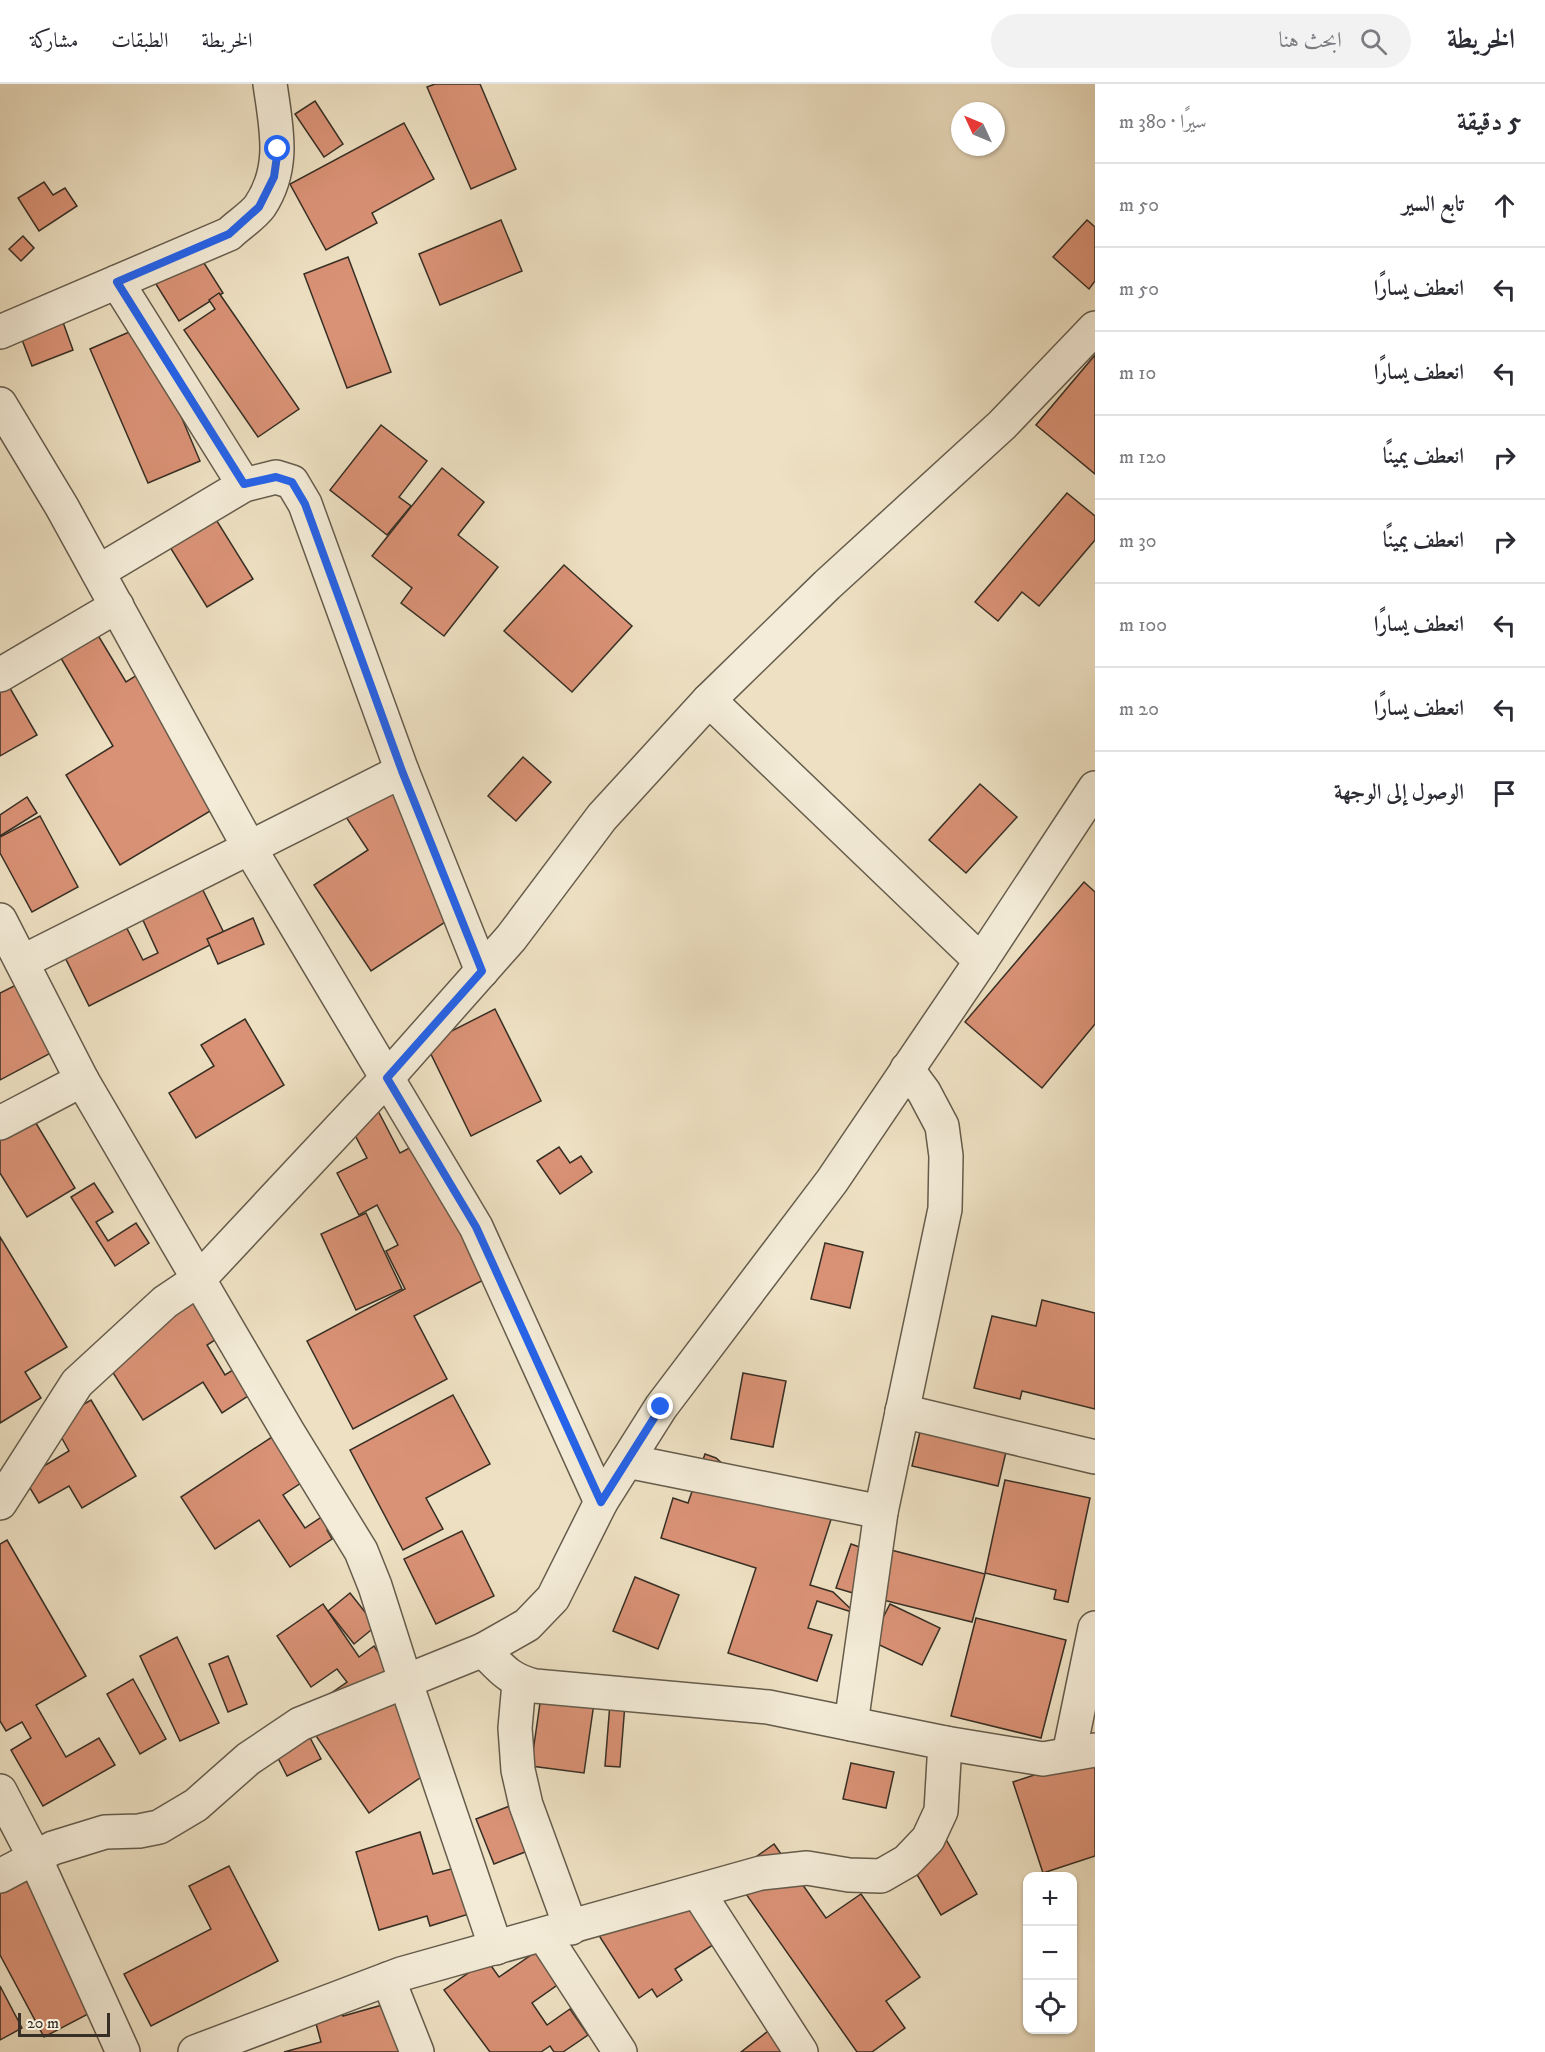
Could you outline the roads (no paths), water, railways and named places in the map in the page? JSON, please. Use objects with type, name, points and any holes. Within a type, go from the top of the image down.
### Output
[{"type":"street","points":[[0,332],[229,234],[259,207],[274,177],[278,149],[270,84]]},
{"type":"street","points":[[117,282],[244,484]]},
{"type":"street","points":[[0,1503],[78,1383],[165,1302],[199,1279],[387,1078],[511,938],[602,817],[708,700],[827,585],[1002,425],[1095,328]]},
{"type":"street","points":[[0,404],[62,507],[249,847],[476,1227],[601,1502]]},
{"type":"street","points":[[98,572],[244,484],[276,477],[292,482],[305,504],[402,771],[482,971]]},
{"type":"street","points":[[0,675],[117,606]]},
{"type":"street","points":[[708,700],[981,961]]},
{"type":"street","points":[[22,962],[402,771]]},
{"type":"street","points":[[0,1876],[53,1848],[105,1832],[139,1831],[159,1827],[195,1805],[248,1759],[300,1724],[483,1650],[527,1625],[553,1598],[601,1502],[661,1407],[832,1181],[1095,788]]},
{"type":"street","points":[[0,920],[82,1080],[288,1432],[361,1551],[375,1586],[496,1948]]},
{"type":"street","points":[[851,1724],[880,1512],[945,1209],[946,1156],[942,1126],[924,1092],[908,1069]]},
{"type":"street","points":[[0,1123],[82,1080]]},
{"type":"street","points":[[902,1411],[1095,1457]]},
{"type":"street","points":[[627,1461],[880,1512]]},
{"type":"street","points":[[483,1650],[508,1676],[519,1683],[768,1707],[945,1743],[1043,1759],[1082,1752],[1095,1628]]},
{"type":"street","points":[[519,1683],[515,1728],[518,1770],[558,1931],[620,2052]]},
{"type":"street","points":[[195,2052],[388,1979],[761,1873],[807,1868],[849,1875],[881,1876],[908,1861],[928,1839],[941,1811],[945,1743]]},
{"type":"street","points":[[0,1791],[35,1858],[123,2052]]},
{"type":"street","points":[[698,1892],[789,2048]]},
{"type":"street","points":[[388,1979],[417,2052]]}]
